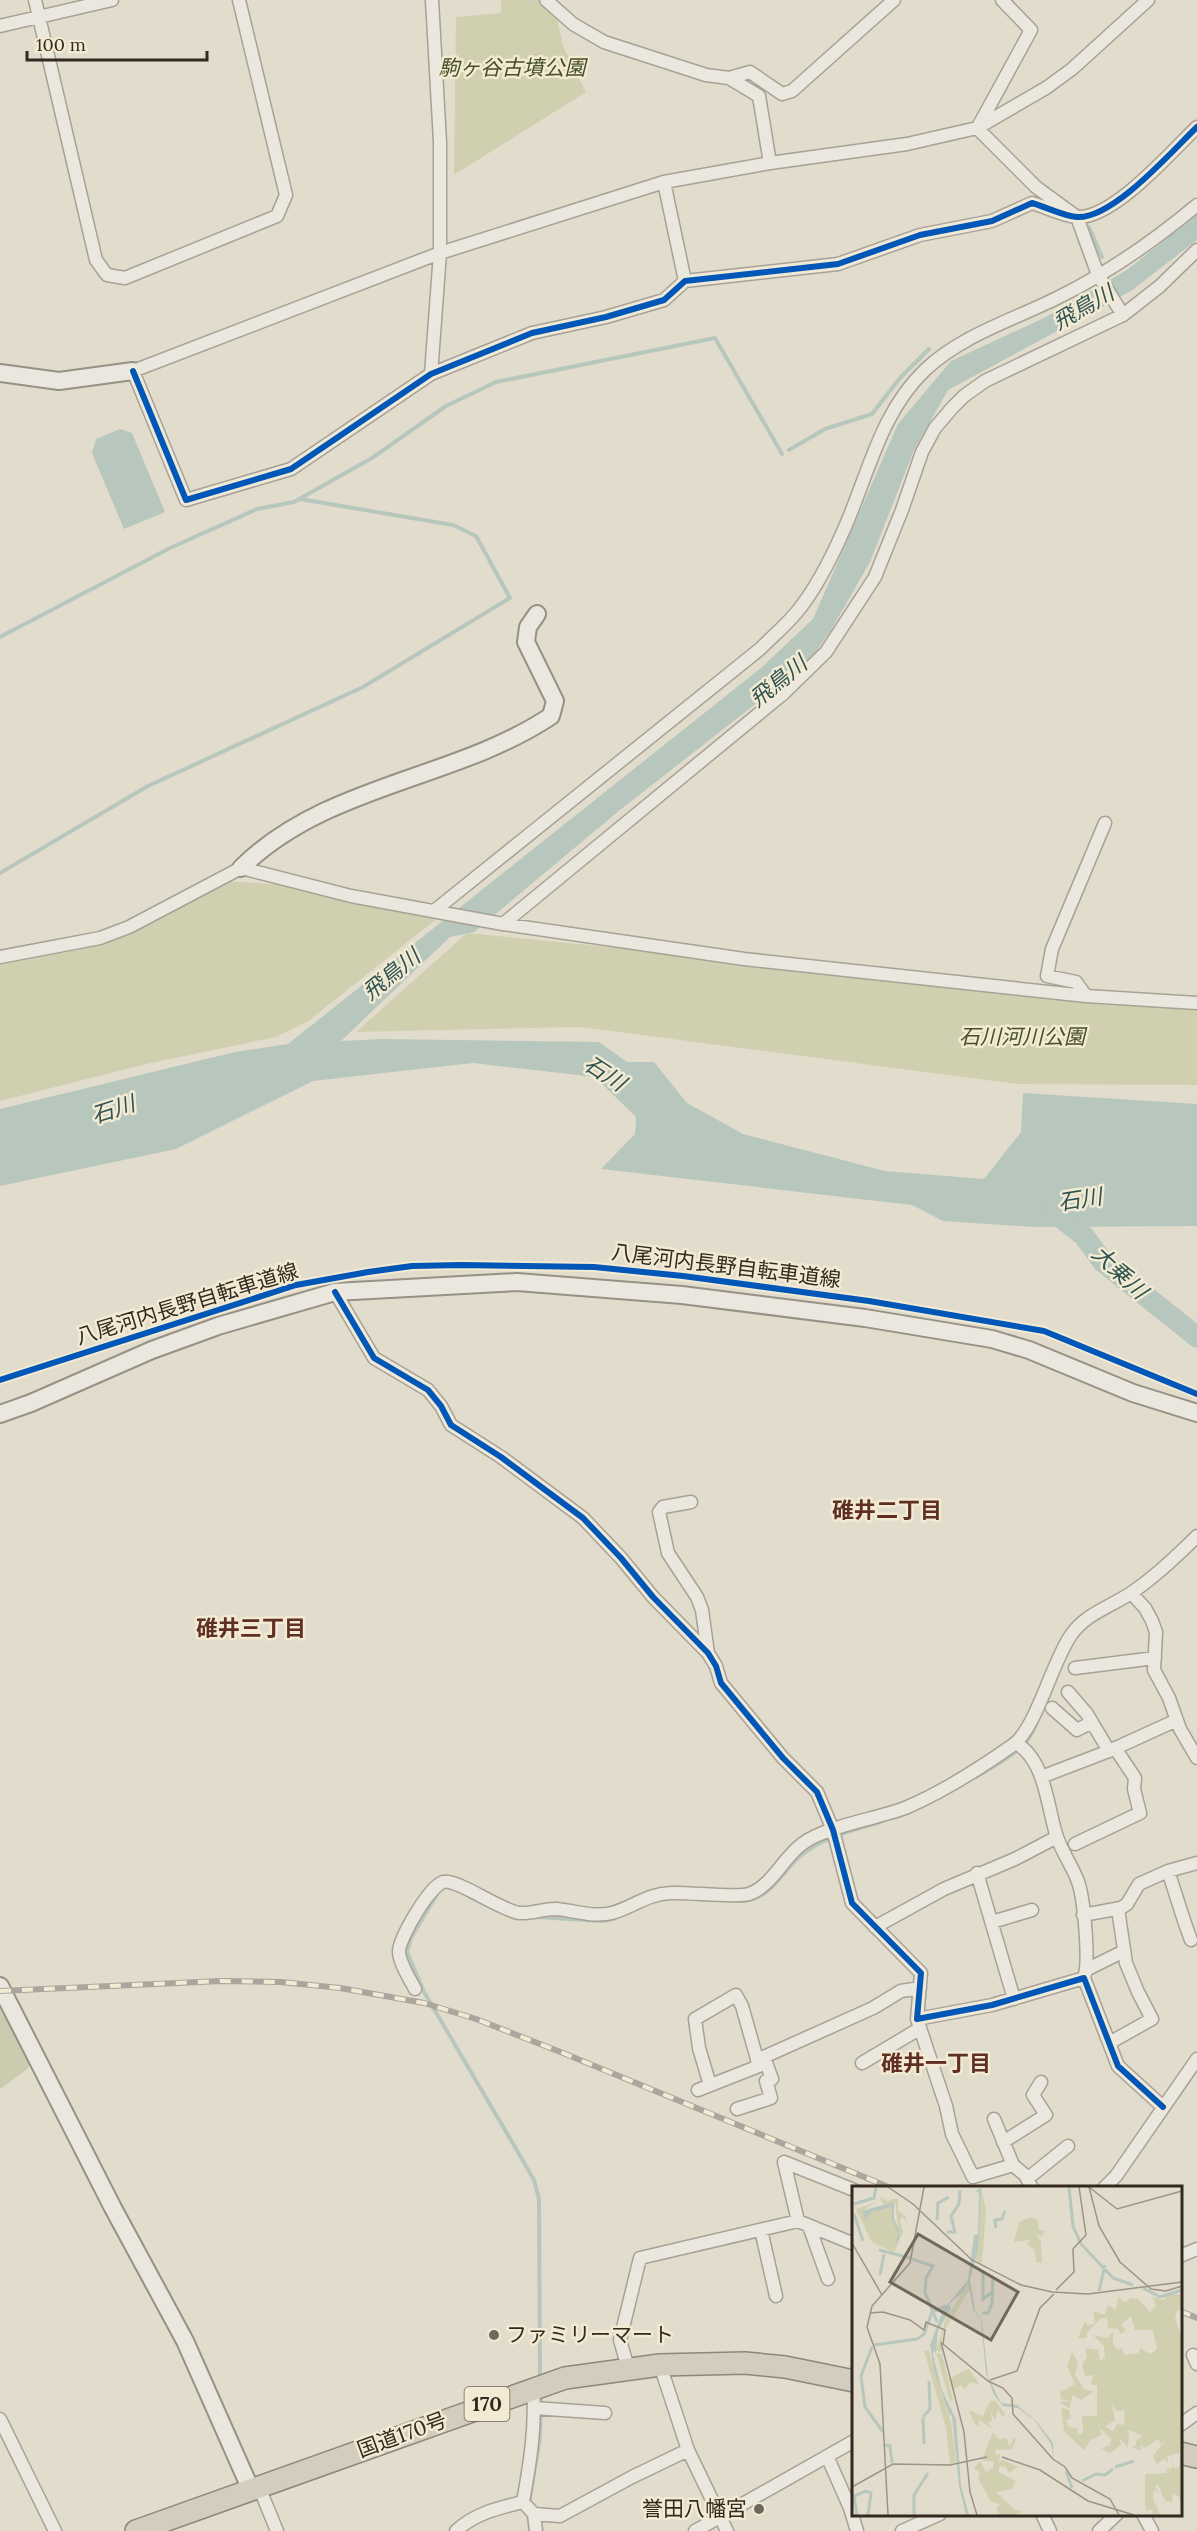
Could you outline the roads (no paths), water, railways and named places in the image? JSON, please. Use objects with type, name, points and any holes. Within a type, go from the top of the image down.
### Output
[{"type":"highway","name":"国道170号","points":[[136,2531],[255,2488],[534,2398],[565,2378],[660,2365],[745,2363],[784,2367],[852,2381]]},
{"type":"highway","points":[[1182,2453],[1197,2457]]},
{"type":"street","points":[[35,0],[96,260],[107,275],[125,278],[277,216],[286,195],[239,0]]},
{"type":"street","points":[[0,26],[112,0]]},
{"type":"street","points":[[431,374],[440,253],[440,131],[432,0]]},
{"type":"street","points":[[546,0],[573,24],[604,42],[705,75],[729,78],[750,72],[782,94],[792,91],[894,0]]},
{"type":"street","points":[[977,128],[1031,30],[1002,0]]},
{"type":"street","points":[[0,373],[59,381],[133,371],[440,253],[664,182],[770,163],[907,144],[977,128],[1046,88],[1072,69],[1148,0]]},
{"type":"street","points":[[729,78],[759,96],[770,163]]},
{"type":"street","points":[[133,371],[186,500],[291,469],[431,374],[532,333],[606,317],[664,300],[685,281],[838,264],[920,236],[992,221],[1032,203],[1077,217],[1098,212],[1120,201],[1197,127]]},
{"type":"street","points":[[977,128],[1036,187],[1077,217],[1100,278],[1121,313]]},
{"type":"street","points":[[664,182],[685,281]]},
{"type":"street","points":[[434,911],[760,649],[796,613],[824,571],[846,526],[874,449],[896,405],[925,370],[952,348],[1100,278],[1155,240],[1197,205]]},
{"type":"street","points":[[503,924],[784,693],[826,652],[875,577],[922,452],[935,428],[964,396],[985,381],[1121,313],[1160,286],[1197,250]]},
{"type":"street","points":[[0,957],[110,934],[129,927],[241,868],[257,852],[333,806],[483,751],[551,716],[555,701],[526,642],[528,627],[537,614]]},
{"type":"street","points":[[1086,996],[1076,982],[1047,976],[1052,949],[1105,823]]},
{"type":"street","points":[[241,868],[351,896],[503,924],[756,961],[1086,996],[1197,1003]]},
{"type":"street","points":[[0,1414],[32,1403],[152,1350],[218,1326],[335,1292],[517,1282],[682,1296],[865,1318],[992,1339],[1029,1350],[1133,1393],[1197,1413]]},
{"type":"street","points":[[335,1292],[374,1358],[429,1390],[451,1425],[501,1457],[583,1518],[621,1558],[653,1597],[708,1653]]},
{"type":"street","points":[[691,1502],[663,1507],[659,1512],[668,1553],[697,1597],[702,1610],[708,1653],[722,1683],[783,1758],[817,1792],[833,1830],[852,1903],[921,1973],[918,2024],[946,2106],[952,2134],[973,2177],[1013,2165]]},
{"type":"street","points":[[415,1989],[399,1954],[402,1938],[434,1888],[444,1882],[455,1882],[474,1894],[518,1913],[555,1909],[590,1915],[612,1913],[652,1894],[748,1894],[765,1883],[802,1844],[833,1830],[904,1808],[947,1788],[1016,1743],[1033,1717],[1061,1652],[1084,1620],[1131,1593],[1176,1557],[1197,1536]]},
{"type":"street","points":[[1131,1593],[1145,1608],[1152,1621],[1156,1632],[1154,1670],[1184,1736],[1197,1758]]},
{"type":"street","points":[[1076,1668],[1155,1658]]},
{"type":"street","points":[[1068,1692],[1135,1778],[1134,1789],[1140,1813],[1075,1844]]},
{"type":"street","points":[[1052,1708],[1077,1730],[1092,1722]]},
{"type":"street","points":[[1041,1777],[1177,1720]]},
{"type":"street","points":[[1184,1736],[1197,1730]]},
{"type":"street","points":[[1016,1743],[1026,1749],[1041,1777],[1057,1837],[1078,1880],[1087,1941],[1086,1973],[1118,2066],[1163,2107]]},
{"type":"street","points":[[875,1927],[977,1873],[1015,1859],[1057,1837]]},
{"type":"street","points":[[1083,1915],[1118,1909],[1127,1904],[1139,1884],[1168,1871],[1197,1863]]},
{"type":"street","points":[[1168,1871],[1178,1907],[1191,1940]]},
{"type":"street","points":[[977,1873],[1014,1999]]},
{"type":"street","points":[[1111,2042],[1152,2019],[1126,1963],[1118,1909]]},
{"type":"street","points":[[992,1922],[1032,1910]]},
{"type":"street","points":[[862,2063],[918,2024],[1014,1999],[1086,1973],[1124,1951]]},
{"type":"street","points":[[0,1986],[113,2208],[185,2341],[277,2531]]},
{"type":"street","points":[[760,2058],[873,2008],[902,1991],[920,1989]]},
{"type":"street","points":[[710,2085],[699,2048],[695,2019],[736,1995],[760,2058],[772,2079],[766,2081],[771,2098],[737,2109]]},
{"type":"street","points":[[698,2090],[759,2066],[760,2058]]},
{"type":"street","points":[[1105,2186],[1116,2176],[1197,2059]]},
{"type":"street","points":[[1004,2142],[1046,2115],[1033,2095],[1041,2082]]},
{"type":"street","points":[[994,2119],[1013,2165],[1030,2183],[1068,2146]]},
{"type":"street","points":[[828,2279],[804,2224],[784,2162],[852,2189]]},
{"type":"street","points":[[628,2368],[620,2340],[640,2258],[760,2230],[804,2224],[852,2243]]},
{"type":"street","points":[[760,2230],[776,2296]]},
{"type":"street","points":[[1182,2255],[1197,2249]]},
{"type":"street","points":[[660,2365],[688,2450],[727,2531]]},
{"type":"street","points":[[523,2502],[533,2444],[534,2398],[605,2413]]},
{"type":"street","points":[[1182,2424],[1197,2414]]},
{"type":"street","points":[[0,2419],[55,2531]]},
{"type":"street","points":[[695,2531],[852,2442]]},
{"type":"street","points":[[534,2514],[560,2516],[688,2450]]},
{"type":"street","points":[[827,2456],[852,2515]]},
{"type":"street","points":[[523,2502],[534,2514],[536,2531]]},
{"type":"street","points":[[456,2531],[487,2511],[523,2502]]},
{"type":"street","points":[[852,2516],[857,2531]]},
{"type":"street","points":[[902,2531],[936,2516]]},
{"type":"street","points":[[1043,2516],[1050,2531]]},
{"type":"street","points":[[1099,2531],[1115,2516]]},
{"type":"street","points":[[1144,2516],[1152,2531]]},
{"type":"water","points":[[1197,214],[1197,240],[1131,291],[948,390],[914,450],[870,562],[831,630],[809,662],[620,810],[474,932],[450,937],[341,1041],[381,1039],[599,1042],[627,1062],[654,1062],[687,1103],[743,1134],[885,1171],[984,1179],[1021,1132],[1023,1093],[1197,1104],[1197,1226],[1035,1227],[943,1221],[912,1205],[601,1169],[635,1134],[636,1117],[595,1077],[473,1063],[313,1081],[176,1149],[0,1186],[0,1109],[235,1052],[288,1044],[761,668],[813,619],[898,424],[951,361],[1044,318],[1127,270]]},
{"type":"water","points":[[120,429],[132,433],[165,512],[124,529],[92,453],[96,439]]},
{"type":"waterway","points":[[1089,227],[1102,257]]},
{"type":"waterway","points":[[0,637],[170,548],[257,509],[294,502],[372,458],[446,406],[496,382],[715,338],[782,454]]},
{"type":"waterway","points":[[789,450],[825,429],[872,414],[900,378],[929,349]]},
{"type":"waterway","points":[[0,873],[148,786],[363,687],[510,598],[476,536],[453,525],[300,499]]},
{"type":"waterway","name":"大乗川","points":[[1051,1210],[1084,1236],[1103,1262],[1197,1337]]},
{"type":"waterway","points":[[1165,1574],[1197,1544]]},
{"type":"waterway","points":[[976,1777],[1019,1749],[1032,1734],[1036,1724]]},
{"type":"waterway","points":[[739,1901],[750,1900],[768,1891],[795,1861],[811,1848],[840,1835],[880,1822]]},
{"type":"waterway","points":[[437,1894],[411,1938],[407,1952],[424,1992],[534,2180],[539,2199],[540,2376]]},
{"type":"waterway","points":[[470,1897],[498,1911]]},
{"type":"waterway","points":[[537,1917],[602,1921],[613,1919]]},
{"type":"waterway","points":[[529,2503],[540,2437],[541,2400]]},
{"type":"waterway","points":[[528,2513],[530,2531]]},
{"type":"railway","points":[[0,1991],[222,1981],[281,1982],[340,1988],[424,2003],[476,2019],[563,2053],[886,2186]]},
{"type":"railway","points":[[1182,2312],[1197,2318]]},
{"type":"place","name":"ファミリーマート","points":[[494,2335]]},
{"type":"place","name":"誉田八幡宮","points":[[759,2509]]},
{"type":"district","name":"碓井二丁目","points":[[887,1510]]},
{"type":"district","name":"碓井三丁目","points":[[251,1628]]},
{"type":"district","name":"碓井一丁目","points":[[936,2063]]},
{"type":"park label","name":"駒ヶ谷古墳公園","points":[[512,68]]},
{"type":"park label","name":"石川河川公園","points":[[1022,1037]]},
{"type":"water label","name":"飛鳥川","points":[[1083,307]]},
{"type":"water label","name":"飛鳥川","points":[[778,681]]},
{"type":"water label","name":"飛鳥川","points":[[391,974]]},
{"type":"water label","name":"石川","points":[[605,1073]]},
{"type":"water label","name":"石川","points":[[113,1109]]},
{"type":"water label","name":"石川","points":[[1080,1199]]}]
